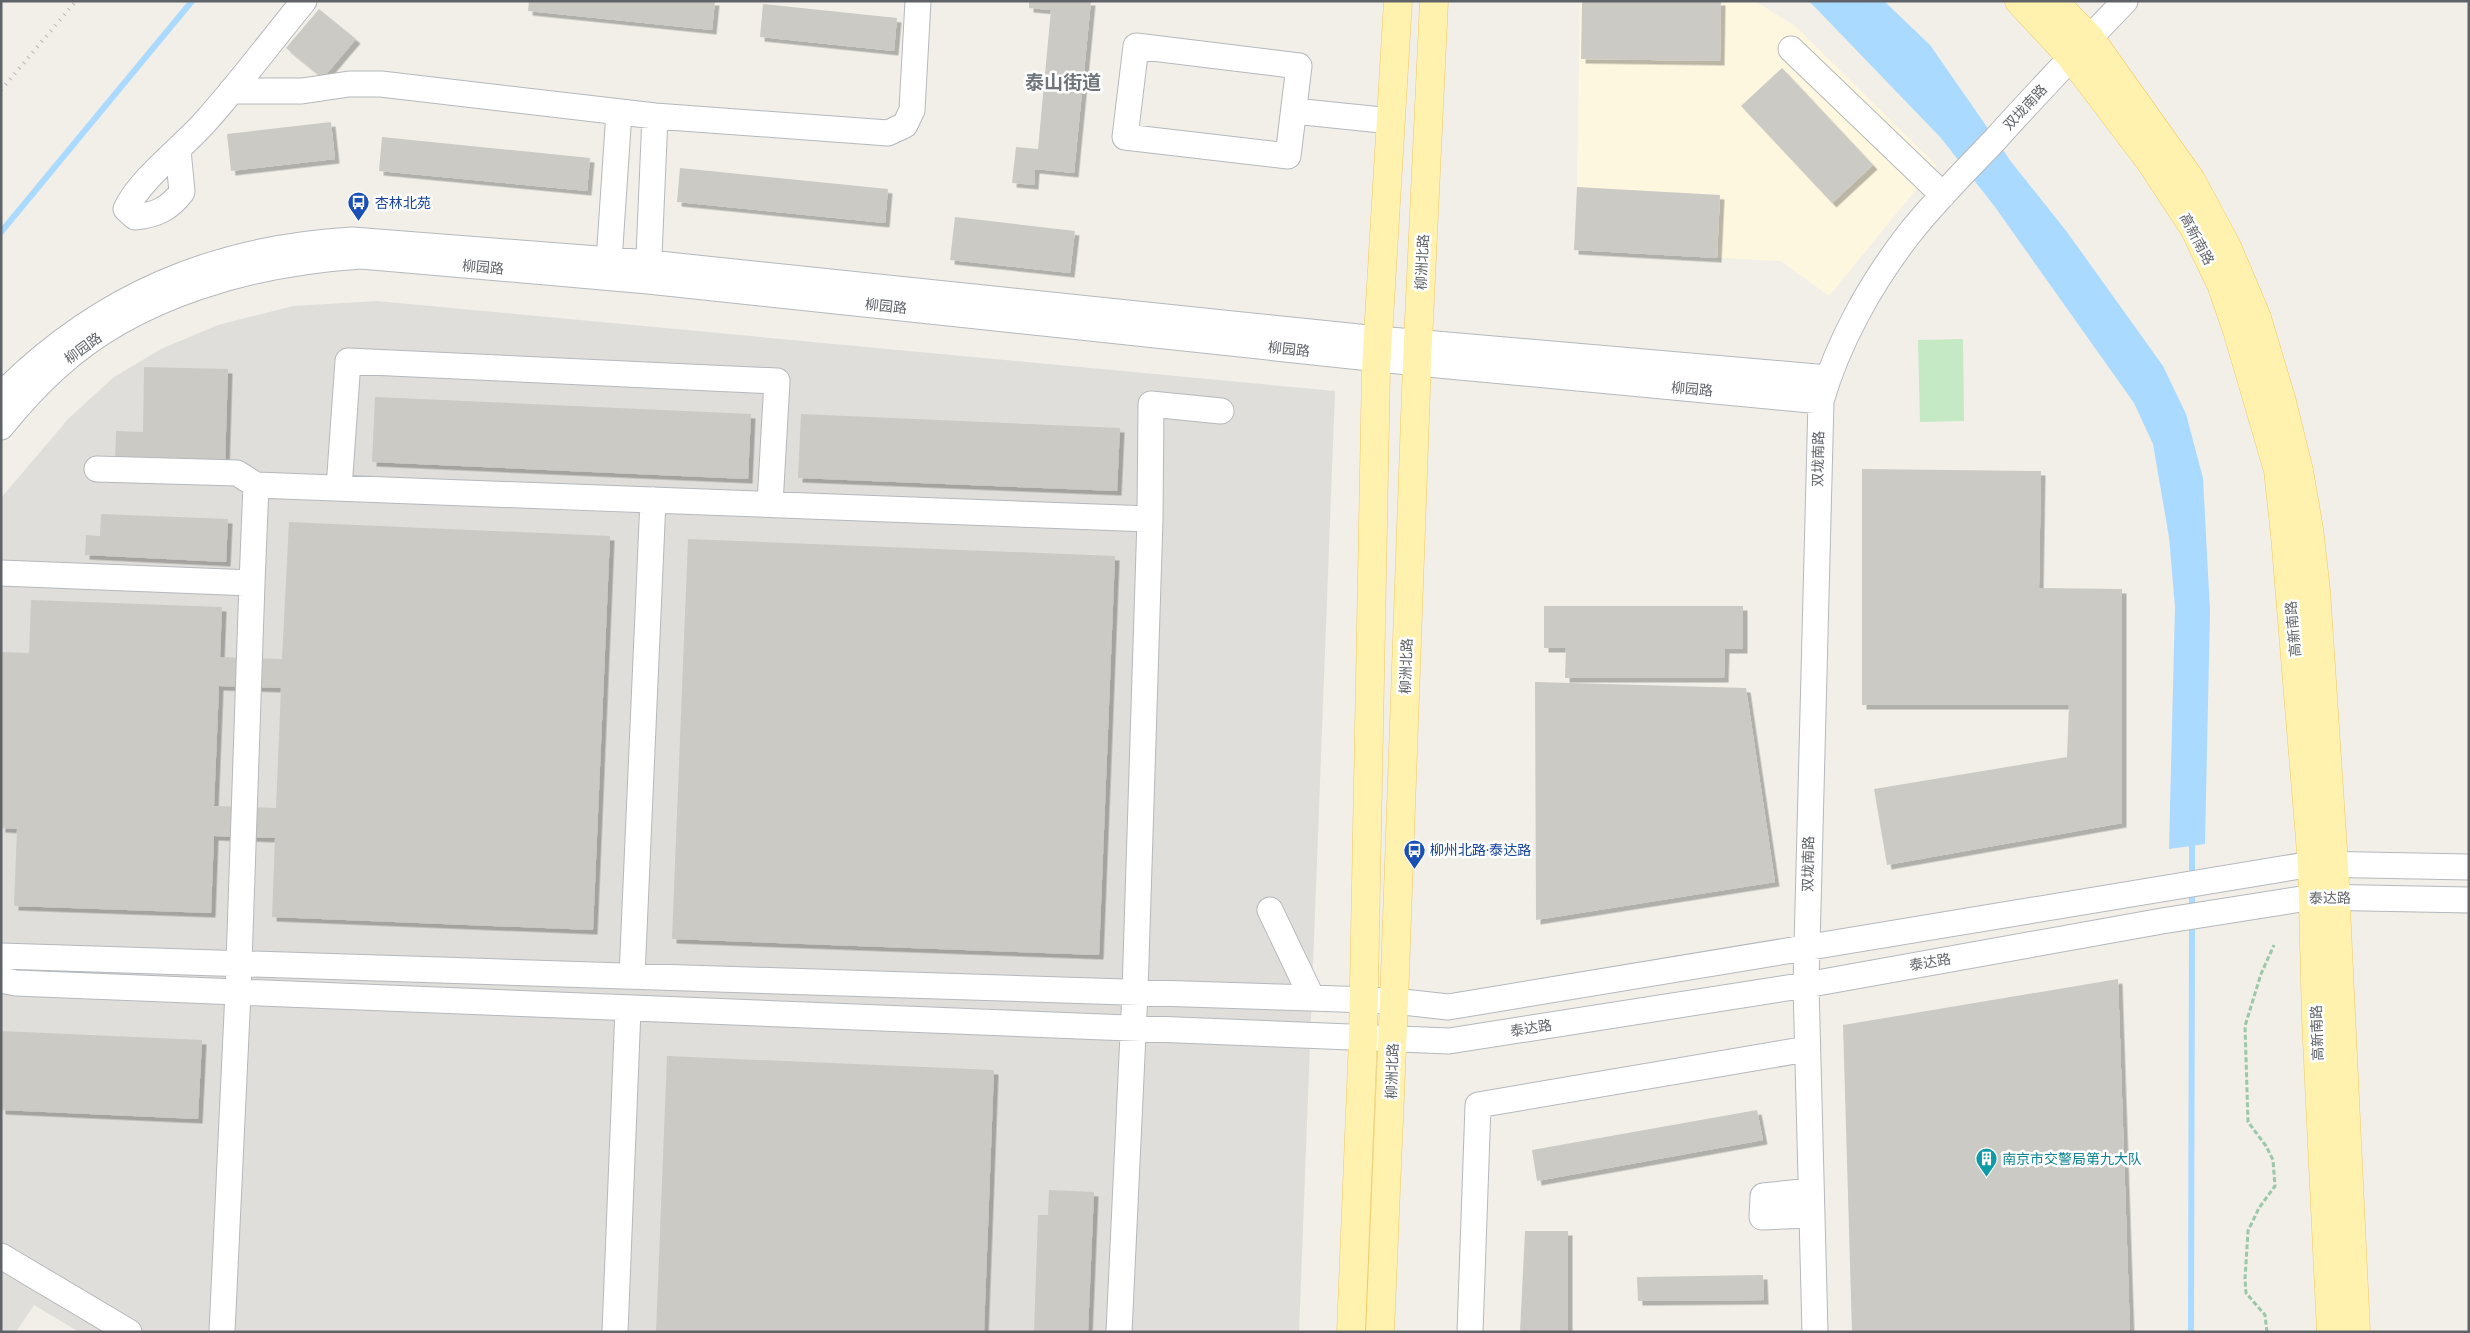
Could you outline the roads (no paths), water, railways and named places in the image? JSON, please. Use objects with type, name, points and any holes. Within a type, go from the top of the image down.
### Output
[{"type":"main road","points":[[1351,1332],[1363,1039],[1377,349],[1398,1]]},
{"type":"main road","name":"柳洲北路","points":[[1380,1332],[1393,1039],[1418,352],[1434,1]]},
{"type":"main road","name":"高新南路","points":[[2019,1],[2080,48]]},
{"type":"main road","name":"高新南路","points":[[2053,1],[2150,161],[2194,228],[2221,284],[2254,384],[2278,470],[2323,864],[2356,1332]]},
{"type":"main road","name":"高新南路","points":[[2325,897],[2316,1019],[2331,1332]]},
{"type":"street","points":[[178,150],[205,122],[304,1]]},
{"type":"street","points":[[231,91],[302,91],[349,84],[381,84],[655,116],[888,134],[905,125],[912,110],[918,1]]},
{"type":"street","name":"双垅南路","points":[[1815,1332],[1806,947],[1824,390],[1852,326],[1871,291],[1908,235],[2010,122],[2125,1]]},
{"type":"street","points":[[1136,46],[1299,66],[1294,111],[1288,156],[1125,136],[1136,46]]},
{"type":"street","points":[[1791,49],[1947,190]]},
{"type":"street","points":[[1294,111],[1391,121]]},
{"type":"street","points":[[608,269],[619,112]]},
{"type":"street","points":[[648,272],[655,116]]},
{"type":"street","name":"柳园路","points":[[1,395],[28,368],[60,341],[126,300],[166,280],[272,248],[313,242],[360,240],[608,269]]},
{"type":"street","name":"柳园路","points":[[1,427],[24,400],[57,367],[126,319],[175,296],[275,266],[318,259],[361,256],[648,272],[1377,349],[1824,390]]},
{"type":"street","points":[[339,488],[348,361],[777,381],[770,504]]},
{"type":"street","points":[[1119,1332],[1134,1029],[1150,519],[1151,404],[1221,411]]},
{"type":"street","points":[[97,469],[238,473],[256,485],[1150,519]]},
{"type":"street","points":[[222,1332],[238,992],[256,485]]},
{"type":"street","points":[[653,500],[644,976],[654,1010]]},
{"type":"street","points":[[1,573],[252,583]]},
{"type":"street","points":[[1,979],[3,968],[1,956],[1312,998],[1394,1001],[1448,1007],[2209,880],[2323,864],[2469,867]]},
{"type":"street","name":"泰达路","points":[[1,979],[16,983],[1449,1041],[1806,985],[2162,921],[2325,897],[2469,900]]},
{"type":"street","points":[[1270,910],[1312,998]]},
{"type":"street","points":[[608,975],[617,1008],[615,1332]]},
{"type":"street","points":[[1470,1332],[1478,1105],[1807,1049]]},
{"type":"street","points":[[1,1256],[129,1332]]},
{"type":"water","points":[[1809,1],[1884,1],[1930,45],[2012,163],[2067,232],[2163,366],[2186,414],[2203,478],[2210,611],[2205,844],[2169,849],[2175,607],[2169,537],[2153,444],[2134,403],[1995,207],[1941,138]]},
{"type":"waterway","points":[[1,232],[192,1]]},
{"type":"waterway","points":[[2192,840],[2192,880]]},
{"type":"waterway","points":[[2192,890],[2192,912]]},
{"type":"waterway","points":[[2191,1332],[2192,922]]},
{"type":"railway","points":[[1,90],[76,1]]},
{"type":"place","name":"杏林北苑","points":[[359,222]]},
{"type":"place","name":"柳州北路·泰达路","points":[[1414,869]]},
{"type":"place","name":"南京市交警局第九大队","points":[[1986,1178]]},
{"type":"district","name":"泰山街道","points":[[1063,82]]}]
